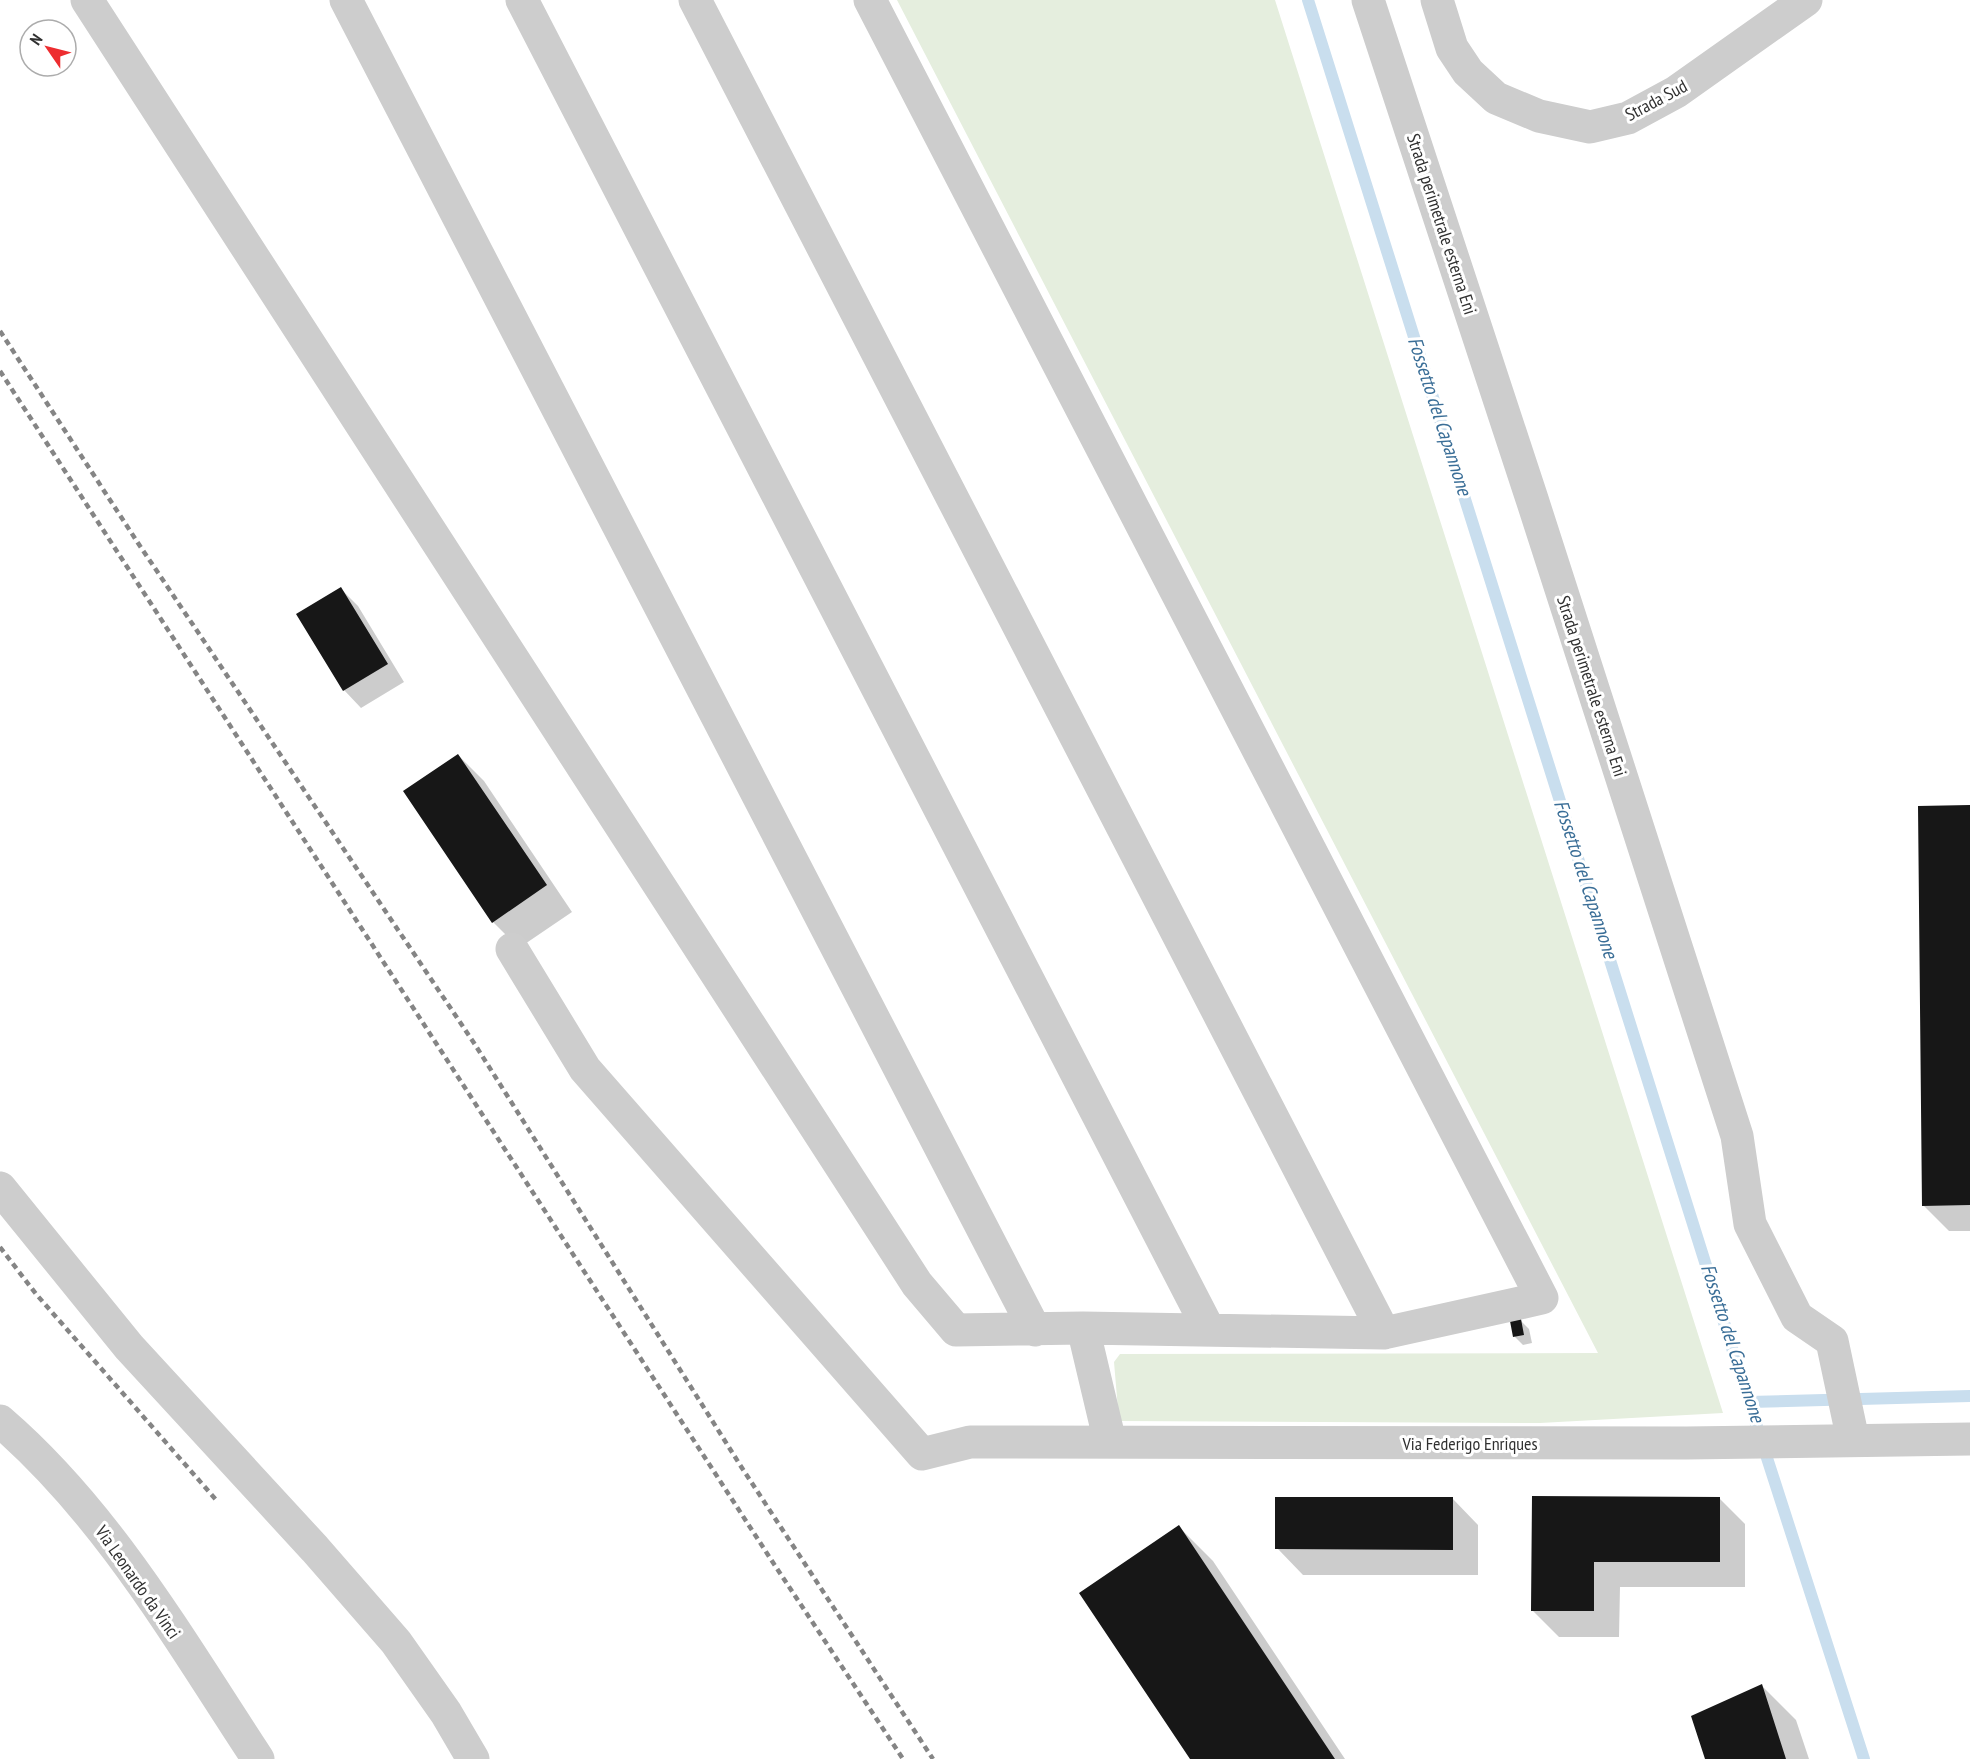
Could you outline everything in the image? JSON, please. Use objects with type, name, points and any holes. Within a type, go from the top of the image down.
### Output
[{"type":"street","points":[[87,0],[917,1284],[956,1330],[1083,1328],[1384,1333],[1542,1298],[870,0]]},
{"type":"street","points":[[346,0],[1035,1330]]},
{"type":"street","points":[[522,0],[1209,1330]]},
{"type":"street","points":[[695,0],[1384,1333]]},
{"type":"street","name":"Strada perimetrale esterna Eni","points":[[1368,0],[1532,499],[1737,1136],[1750,1224],[1797,1317],[1832,1341],[1843,1431]]},
{"type":"street","name":"Strada Sud","points":[[1437,0],[1452,48],[1468,72],[1496,98],[1539,116],[1590,127],[1628,118],[1676,92],[1806,0]]},
{"type":"street","name":"Via Federigo Enriques","points":[[512,949],[585,1069],[922,1454],[970,1442],[1686,1443],[1843,1431],[1970,1439]]},
{"type":"street","points":[[0,1188],[129,1347],[315,1549],[396,1642],[446,1713],[473,1759]]},
{"type":"street","points":[[1083,1328],[1110,1442]]},
{"type":"street","name":"Via Leonardo da Vinci","points":[[0,1421],[57,1476],[117,1548],[258,1759]]},
{"type":"green space","points":[[897,0],[1275,0],[1723,1413],[1540,1423],[1119,1421],[1114,1362],[1120,1354],[1598,1353]]},
{"type":"building","points":[[341,587],[388,664],[343,691],[296,614]]},
{"type":"building","points":[[458,754],[547,885],[492,923],[403,791]]},
{"type":"building","points":[[1970,805],[1970,1205],[1922,1206],[1918,806]]},
{"type":"building","points":[[1521,1319],[1524,1335],[1513,1337],[1510,1321]]},
{"type":"building","points":[[1532,1496],[1720,1497],[1720,1562],[1594,1562],[1594,1611],[1531,1611]]},
{"type":"building","points":[[1275,1497],[1453,1497],[1453,1550],[1275,1549]]},
{"type":"building","points":[[1179,1525],[1335,1759],[1190,1759],[1079,1593]]},
{"type":"building","points":[[1762,1684],[1786,1759],[1705,1759],[1691,1716]]},
{"type":"waterway","name":"Fossetto del Capannone","points":[[1308,0],[1749,1402],[1864,1759]]},
{"type":"waterway","points":[[1749,1402],[1970,1396]]},
{"type":"railway","points":[[0,331],[138,543],[474,1043],[742,1468],[933,1759]]},
{"type":"railway","points":[[0,371],[772,1561],[903,1759]]},
{"type":"railway","points":[[0,1247],[36,1294],[218,1502]]}]
